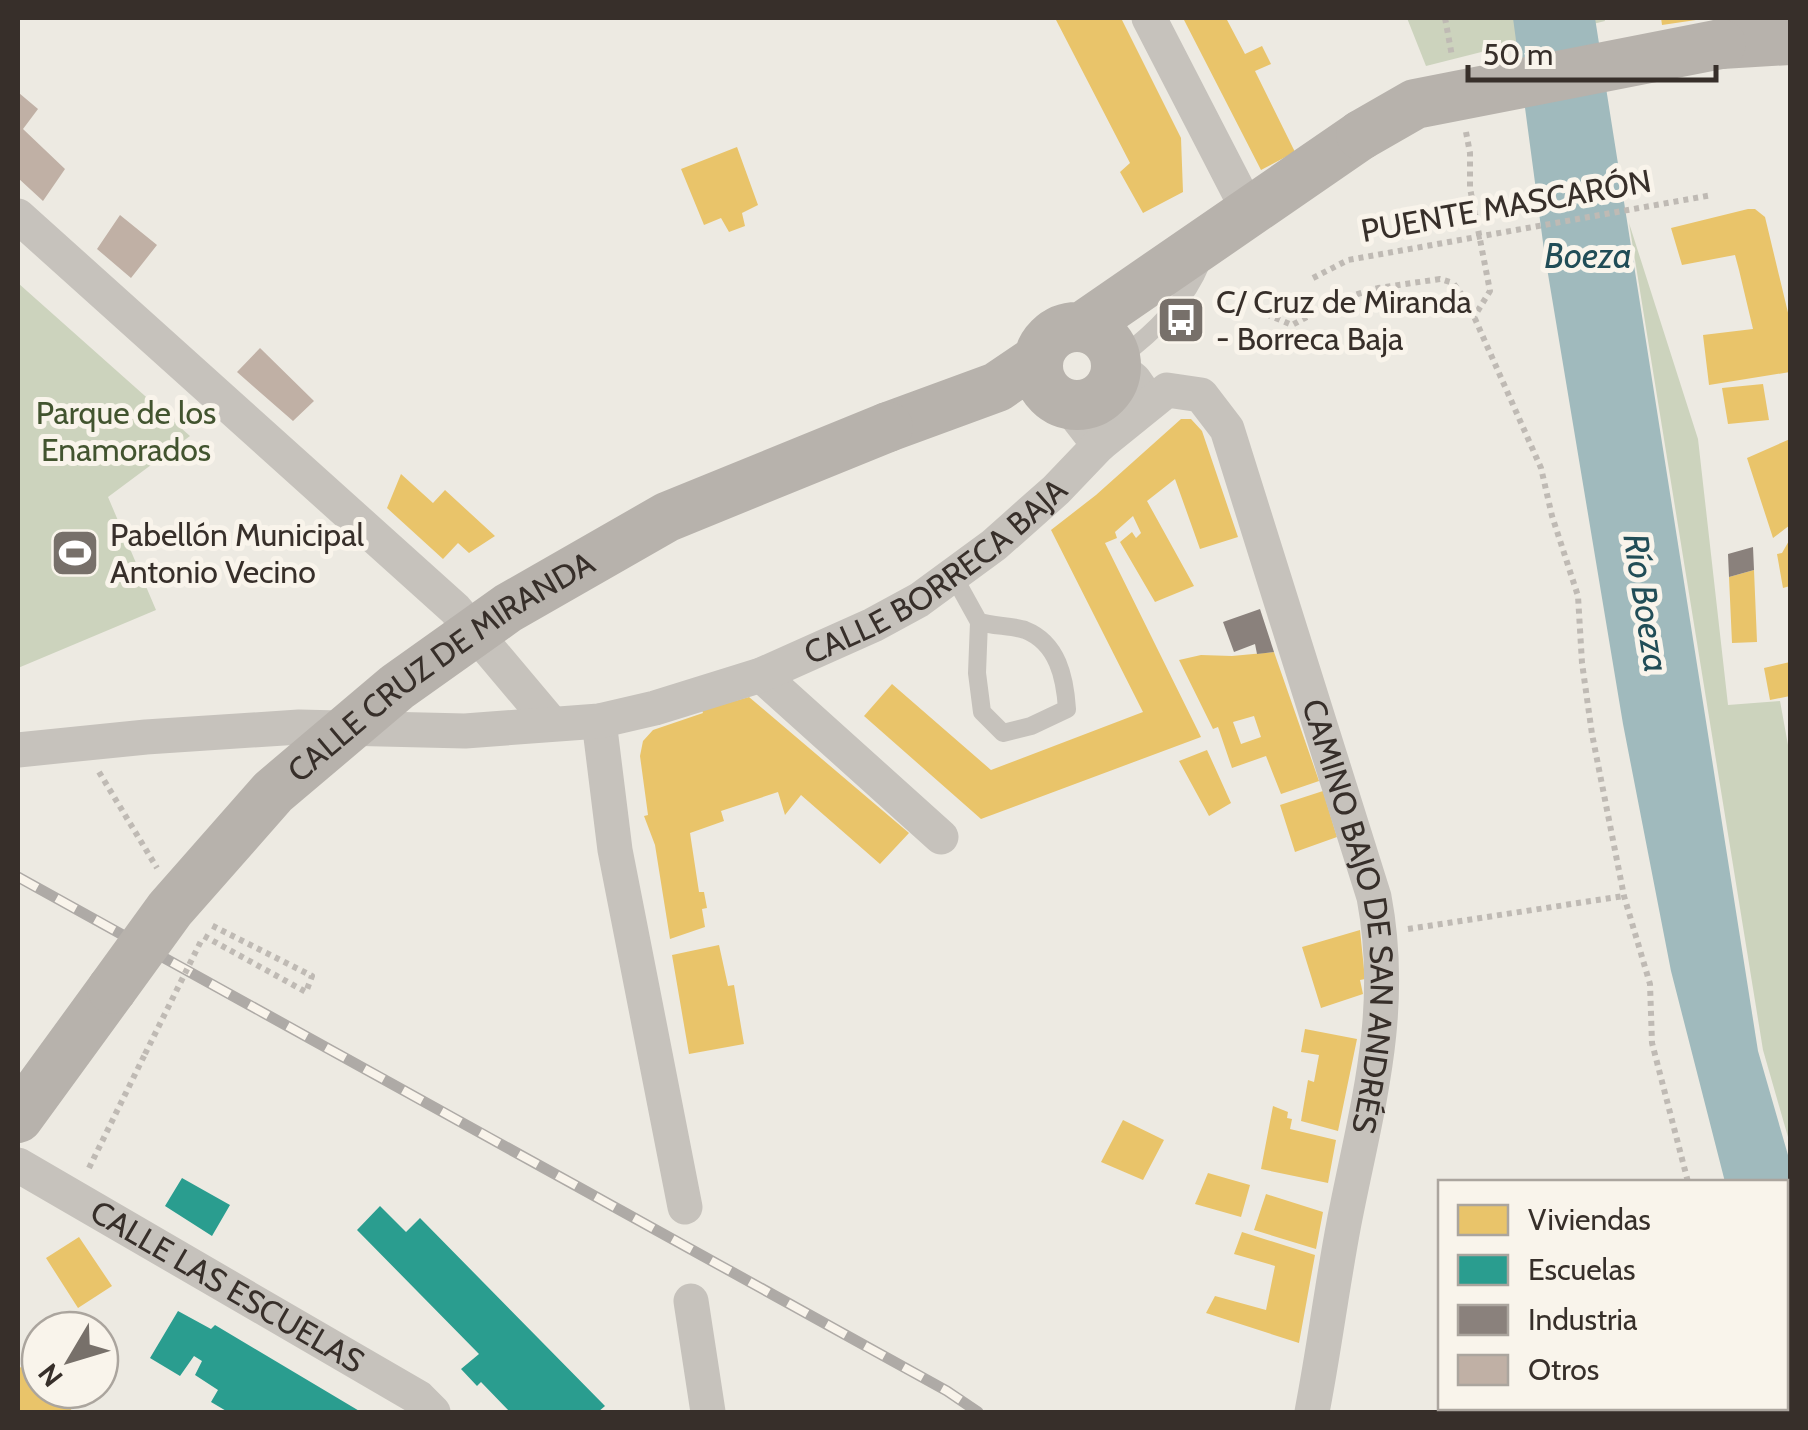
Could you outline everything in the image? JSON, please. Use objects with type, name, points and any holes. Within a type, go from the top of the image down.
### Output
[{"type":"street","points":[[1149,18],[1212,235]]},
{"type":"street","points":[[1108,351],[1212,235],[1415,104],[1751,30],[1790,39]]},
{"type":"street","points":[[18,216],[456,609],[551,723]]},
{"type":"street","points":[[1099,445],[1052,386],[1049,338],[1065,328],[1108,351],[1150,403]]},
{"type":"street","points":[[1052,386],[1089,405],[1106,394],[1114,381],[1108,351]]},
{"type":"street","name":"CALLE CRUZ DE MIRANDA","points":[[18,1118],[170,909],[273,792],[398,686],[508,608],[667,517],[888,427],[997,388],[1052,386]]},
{"type":"street","name":"CALLE BORRECA BAJA","points":[[18,750],[300,726],[465,731],[599,721],[655,708],[761,675],[919,600],[994,545],[1099,445],[1167,390],[1201,396],[1227,429]]},
{"type":"street","name":"CAMINO BAJO DE SAN ANDRÉS","points":[[1227,429],[1374,897],[1381,934],[1384,984],[1379,1047],[1312,1412]]},
{"type":"street","points":[[761,675],[941,837]]},
{"type":"street","points":[[599,721],[615,850],[685,1207]]},
{"type":"street","name":"CALLE LAS ESCUELAS","points":[[18,1165],[419,1398],[432,1412]]},
{"type":"street","points":[[691,1301],[708,1412]]},
{"type":"lane","points":[[953,575],[979,622],[977,673],[982,712],[1003,733],[1031,726],[1067,709],[1065,678],[1047,644],[1024,629],[979,622]]},
{"type":"path","points":[[1445,18],[1456,76]]},
{"type":"path","points":[[1463,114],[1470,152],[1470,188],[1490,291],[1474,318]]},
{"type":"path","name":"PUENTE MASCARÓN","points":[[1314,278],[1348,260],[1712,195]]},
{"type":"path","points":[[1266,314],[1292,325],[1338,300],[1378,288],[1440,279],[1453,283],[1474,318],[1542,468],[1552,516],[1578,596],[1592,734],[1624,896],[1650,984],[1652,1043],[1687,1180]]},
{"type":"path","points":[[1381,934],[1624,896]]},
{"type":"path","points":[[75,1196],[204,936]]},
{"type":"green space","points":[[1407,18],[1604,18],[1605,21],[1426,66]]},
{"type":"green space","points":[[1629,223],[1698,439],[1728,705],[1780,701],[1790,756],[1790,1144],[1763,1050]]},
{"type":"green space","name":"Parque de los Enamorados","points":[[18,283],[190,436],[108,497],[156,610],[18,668]]},
{"type":"water","name":"Boeza","points":[[1513,18],[1595,18],[1758,1051],[1790,1162],[1790,1412],[1770,1410],[1788,1410],[1788,1180],[1724,1180],[1671,971],[1623,724],[1544,250]]},
{"type":"building: Viviendas","points":[[1055,18],[1121,18],[1181,138],[1183,192],[1143,213],[1120,172],[1130,163]]},
{"type":"building: Viviendas","points":[[1183,18],[1226,18],[1245,54],[1262,46],[1271,64],[1255,71],[1295,152],[1261,170]]},
{"type":"building: Viviendas","points":[[1661,18],[1696,18],[1696,20],[1662,25]]},
{"type":"building: Viviendas","points":[[737,147],[758,205],[742,213],[745,226],[729,232],[721,218],[704,225],[681,169]]},
{"type":"building: Viviendas","points":[[1748,209],[1765,217],[1790,321],[1790,372],[1709,385],[1703,335],[1753,329],[1739,270],[1735,255],[1682,265],[1671,228]]},
{"type":"building: Viviendas","points":[[1763,384],[1769,420],[1728,424],[1722,388]]},
{"type":"building: Viviendas","points":[[1181,419],[1191,419],[1202,431],[1238,537],[1200,549],[1175,479],[1147,501],[1194,586],[1155,602],[1120,542],[1132,532],[1136,538],[1141,533],[1133,516],[1115,532],[1117,538],[1105,543],[1201,737],[981,819],[864,716],[892,684],[991,770],[1143,712],[1051,530]]},
{"type":"building: Viviendas","points":[[1790,439],[1790,525],[1773,538],[1747,458]]},
{"type":"building: Viviendas","points":[[401,474],[433,503],[445,490],[495,536],[469,553],[458,543],[443,559],[387,508]]},
{"type":"building: Viviendas","points":[[1790,539],[1790,586],[1783,588],[1777,554],[1782,553]]},
{"type":"building: Viviendas","points":[[1754,570],[1757,642],[1732,643],[1729,577]]},
{"type":"building: Viviendas","points":[[1274,652],[1319,781],[1281,794],[1266,756],[1232,768],[1218,727],[1213,729],[1179,660],[1201,655]],"holes":[[[1254,716],[1261,737],[1241,744],[1233,722]]]},
{"type":"building: Viviendas","points":[[1790,662],[1790,696],[1770,700],[1764,668]]},
{"type":"building: Viviendas","points":[[749,697],[909,833],[880,864],[801,795],[785,815],[778,792],[721,811],[724,821],[690,833],[699,892],[704,892],[707,908],[702,909],[705,927],[670,939],[655,845],[644,816],[648,815],[640,756],[643,741],[653,730]]},
{"type":"building: Viviendas","points":[[1207,750],[1231,803],[1209,816],[1179,761]]},
{"type":"building: Viviendas","points":[[1323,791],[1337,837],[1295,852],[1280,805]]},
{"type":"building: Viviendas","points":[[1360,930],[1363,994],[1321,1008],[1302,947]]},
{"type":"building: Viviendas","points":[[719,945],[728,986],[734,985],[744,1044],[689,1054],[672,955]]},
{"type":"building: Viviendas","points":[[1305,1029],[1357,1039],[1338,1131],[1301,1121],[1308,1080],[1314,1082],[1319,1055],[1301,1052]]},
{"type":"building: Viviendas","points":[[1273,1106],[1288,1112],[1287,1118],[1292,1119],[1290,1129],[1336,1140],[1328,1183],[1261,1169]]},
{"type":"building: Viviendas","points":[[1123,1120],[1164,1140],[1143,1180],[1101,1162]]},
{"type":"building: Viviendas","points":[[1208,1173],[1250,1185],[1241,1217],[1195,1204]]},
{"type":"building: Viviendas","points":[[1266,1194],[1323,1212],[1316,1249],[1254,1230]]},
{"type":"building: Viviendas","points":[[1242,1232],[1315,1255],[1299,1343],[1206,1313],[1215,1296],[1266,1310],[1275,1266],[1234,1254]]},
{"type":"building: Viviendas","points":[[79,1237],[112,1286],[78,1308],[46,1258]]},
{"type":"building: Viviendas","points":[[18,1368],[20,1410],[73,1412],[18,1412]]},
{"type":"building: Escuelas","points":[[182,1178],[230,1205],[212,1236],[165,1206]]},
{"type":"building: Escuelas","points":[[380,1206],[406,1232],[420,1218],[605,1406],[598,1412],[510,1412],[481,1382],[477,1386],[461,1369],[479,1354],[357,1230]]},
{"type":"building: Escuelas","points":[[178,1311],[211,1329],[215,1325],[361,1412],[228,1412],[211,1402],[218,1390],[195,1375],[202,1361],[194,1356],[180,1376],[150,1358]]},
{"type":"building: Industria","points":[[1753,547],[1754,570],[1729,577],[1728,554]]},
{"type":"building: Industria","points":[[1260,609],[1274,652],[1257,654],[1255,644],[1234,652],[1223,622]]},
{"type":"building: Otros","points":[[19,93],[38,109],[23,129],[65,169],[43,201],[18,178]]},
{"type":"building: Otros","points":[[120,215],[157,245],[131,278],[97,249]]},
{"type":"building: Otros","points":[[260,348],[314,401],[293,421],[237,372]]},
{"type":"railway","points":[[18,877],[947,1391],[978,1412]]},
{"type":"place","name":"C/ Cruz de Miranda - Borreca Baja","points":[[1181,320]]},
{"type":"place","name":"Pabellón Municipal Antonio Vecino","points":[[75,553]]},
{"type":"water label","name":"Río Boeza","points":[[1646,603]]}]
